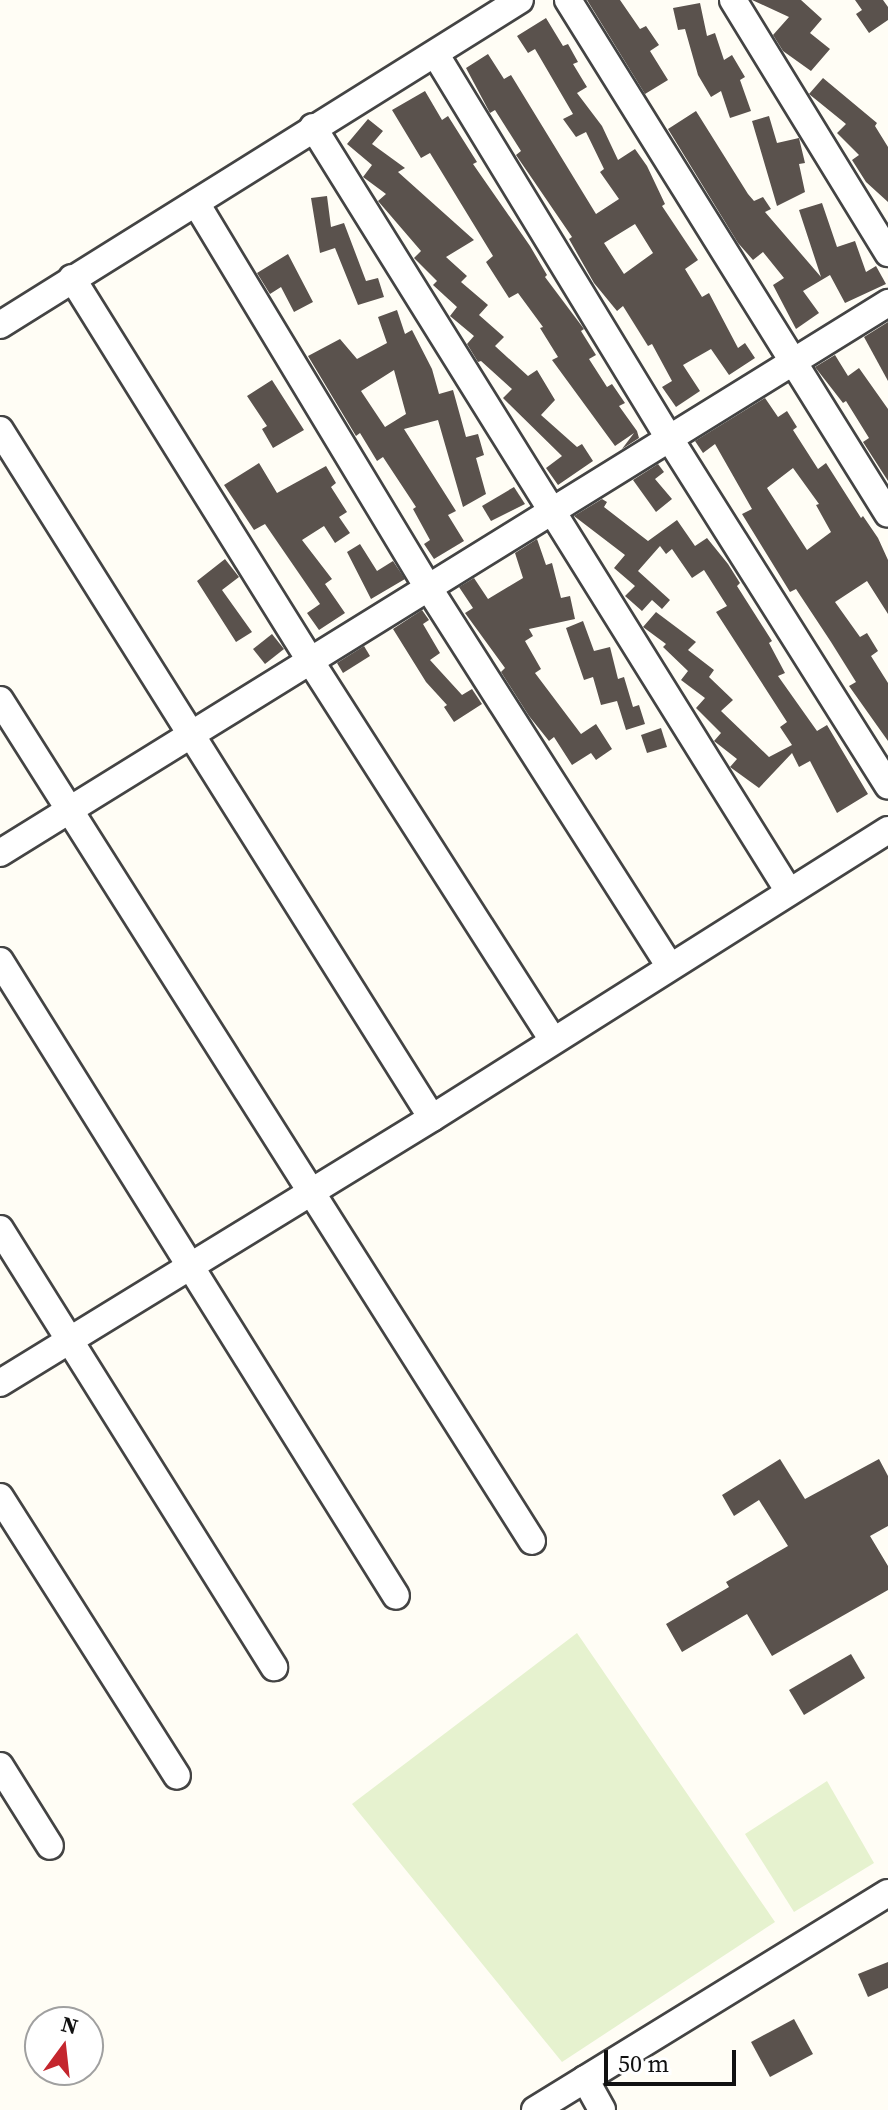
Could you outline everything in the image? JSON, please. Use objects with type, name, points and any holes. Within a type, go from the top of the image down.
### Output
[{"type":"street","points":[[0,325],[520,0]]},
{"type":"street","points":[[568,0],[888,514]]},
{"type":"street","points":[[733,0],[888,253]]},
{"type":"street","points":[[436,55],[668,436],[888,785]]},
{"type":"street","points":[[313,127],[788,890]]},
{"type":"street","points":[[196,203],[428,587],[669,965]]},
{"type":"street","points":[[72,278],[311,662],[552,1039]]},
{"type":"street","points":[[0,853],[311,662],[668,436],[888,303]]},
{"type":"street","points":[[0,430],[189,736],[432,1118]]},
{"type":"street","points":[[0,700],[532,1541]]},
{"type":"street","points":[[0,1383],[432,1118],[669,965],[888,830]]},
{"type":"street","points":[[0,961],[396,1596]]},
{"type":"street","points":[[0,1229],[274,1667]]},
{"type":"street","points":[[0,1497],[177,1776]]},
{"type":"street","points":[[0,1766],[50,1846]]},
{"type":"street","points":[[535,2110],[888,1893]]},
{"type":"street","points":[[585,2079],[602,2110]]},
{"type":"green space","points":[[577,1633],[775,1922],[562,2062],[352,1804]]},
{"type":"green space","points":[[827,1781],[874,1863],[794,1912],[745,1834]]},
{"type":"building","points":[[587,0],[620,0],[640,29],[646,26],[659,45],[650,51],[668,80],[645,94]]},
{"type":"building","points":[[752,0],[801,0],[822,19],[810,33],[830,49],[811,71],[783,51],[773,35],[789,17]]},
{"type":"building","points":[[855,0],[883,0],[888,7],[888,20],[869,33],[856,14],[862,10]]},
{"type":"building","points":[[700,3],[707,36],[715,33],[724,60],[732,55],[745,77],[740,80],[751,111],[730,118],[721,91],[711,97],[698,75],[685,29],[678,30],[673,8]]},
{"type":"building","points":[[546,18],[563,46],[568,44],[578,62],[573,64],[587,87],[577,93],[602,126],[618,160],[635,149],[647,166],[665,204],[662,206],[698,260],[685,269],[702,297],[709,293],[738,348],[745,343],[755,358],[729,375],[711,349],[683,365],[700,391],[676,407],[662,387],[672,381],[652,344],[648,346],[623,306],[617,311],[594,283],[569,239],[572,237],[516,155],[521,151],[495,110],[490,113],[466,68],[488,54],[504,79],[511,75],[596,214],[619,199],[600,172],[604,169],[586,132],[576,137],[563,119],[573,114],[535,49],[528,53],[517,36]],"holes":[[[635,224],[653,253],[624,274],[604,243]]]},
{"type":"building","points":[[823,78],[877,123],[875,126],[888,147],[888,202],[866,182],[852,160],[859,155],[837,133],[846,124],[809,94]]},
{"type":"building","points":[[425,91],[442,120],[448,116],[477,162],[473,164],[530,246],[547,275],[545,277],[584,329],[581,331],[596,355],[589,359],[607,387],[612,384],[625,403],[619,406],[639,438],[622,449],[634,433],[615,446],[552,360],[558,357],[540,328],[543,327],[518,293],[509,298],[486,262],[493,256],[430,153],[421,158],[392,110]]},
{"type":"building","points":[[696,111],[748,194],[754,201],[763,197],[771,209],[765,212],[821,277],[799,210],[822,203],[837,247],[855,241],[866,272],[876,266],[886,284],[845,303],[830,275],[803,291],[819,313],[796,329],[773,285],[784,278],[763,252],[753,260],[738,243],[668,129]]},
{"type":"building","points":[[769,116],[777,143],[799,138],[805,163],[799,164],[805,192],[777,206],[752,121]]},
{"type":"building","points":[[368,119],[383,131],[372,144],[405,168],[398,172],[474,240],[446,257],[467,276],[461,282],[488,305],[479,315],[504,337],[495,346],[528,376],[537,370],[555,400],[541,415],[577,447],[582,444],[593,461],[558,485],[546,468],[562,456],[503,398],[512,389],[481,361],[478,362],[467,344],[474,336],[450,316],[457,307],[433,285],[437,281],[414,258],[421,251],[378,201],[386,194],[363,177],[372,165],[347,144]]},
{"type":"building","points":[[327,196],[331,227],[344,223],[366,281],[378,278],[384,297],[358,305],[335,248],[320,253],[311,198]]},
{"type":"building","points":[[288,254],[313,302],[294,312],[281,287],[270,294],[257,273]]},
{"type":"building","points":[[397,310],[405,334],[412,330],[432,369],[439,394],[453,390],[466,437],[478,434],[484,455],[476,458],[486,494],[463,507],[438,420],[404,429],[456,511],[448,515],[464,541],[434,559],[424,544],[430,540],[413,509],[416,507],[383,457],[377,461],[360,433],[356,436],[308,356],[340,339],[357,359],[387,343],[378,317]],"holes":[[[394,370],[406,414],[385,427],[361,391]]]},
{"type":"building","points":[[888,322],[888,381],[864,337]]},
{"type":"building","points":[[835,355],[848,376],[859,368],[888,409],[888,481],[863,442],[869,438],[846,401],[843,403],[815,367]]},
{"type":"building","points":[[272,380],[304,430],[273,448],[262,429],[267,426],[247,396]]},
{"type":"building","points":[[765,398],[778,417],[787,411],[797,427],[793,430],[818,469],[826,463],[861,518],[863,516],[878,538],[888,560],[888,614],[867,581],[835,602],[860,637],[867,633],[878,651],[871,656],[888,683],[888,741],[849,686],[856,682],[831,642],[796,589],[790,592],[742,514],[752,509],[715,444],[703,453],[695,441]],"holes":[[[793,468],[819,504],[816,505],[831,532],[807,550],[767,488]]]},
{"type":"building","points":[[259,463],[277,493],[326,466],[336,483],[331,487],[347,512],[339,517],[350,533],[335,543],[324,526],[302,540],[332,579],[325,584],[345,613],[319,630],[307,613],[320,604],[265,524],[254,530],[224,485]]},
{"type":"building","points":[[658,464],[664,472],[655,479],[672,499],[656,512],[633,480]]},
{"type":"building","points":[[514,487],[525,504],[491,521],[482,506]]},
{"type":"building","points":[[602,499],[607,502],[604,507],[648,541],[677,520],[695,546],[707,538],[740,583],[737,586],[772,641],[769,643],[785,673],[778,676],[817,731],[827,725],[868,794],[837,813],[810,761],[799,767],[792,753],[759,788],[730,767],[737,759],[714,741],[721,733],[696,708],[705,698],[681,680],[688,671],[663,647],[666,644],[643,627],[656,612],[696,642],[688,650],[714,670],[709,677],[733,700],[721,711],[769,757],[792,745],[780,727],[787,722],[716,612],[727,606],[704,570],[692,578],[672,549],[666,554],[660,546],[638,571],[670,600],[662,609],[652,600],[642,611],[625,596],[635,586],[614,568],[625,555],[574,516]]},
{"type":"building","points":[[537,539],[546,565],[552,563],[561,598],[570,596],[575,619],[529,629],[533,636],[525,641],[541,669],[535,673],[581,734],[596,724],[612,749],[596,760],[591,753],[572,765],[554,737],[549,741],[501,672],[505,668],[465,613],[473,608],[459,587],[474,578],[488,599],[523,578],[515,553]]},
{"type":"building","points":[[360,544],[377,571],[393,561],[405,579],[371,599],[347,552]]},
{"type":"building","points":[[225,559],[239,577],[222,590],[252,632],[236,642],[197,581]]},
{"type":"building","points":[[422,610],[429,620],[423,624],[440,653],[430,660],[462,695],[472,689],[482,704],[454,722],[444,707],[447,705],[426,682],[393,629]]},
{"type":"building","points":[[583,621],[594,651],[610,647],[618,679],[624,677],[633,707],[639,705],[645,724],[626,730],[617,701],[601,705],[593,677],[584,680],[566,628]]},
{"type":"building","points":[[272,634],[284,649],[265,664],[253,649]]},
{"type":"building","points":[[364,646],[370,656],[343,673],[337,663]]},
{"type":"building","points":[[661,728],[667,747],[647,753],[641,735]]},
{"type":"building","points":[[780,1459],[805,1499],[879,1459],[888,1476],[888,1526],[870,1536],[888,1566],[888,1590],[772,1656],[747,1614],[682,1652],[666,1624],[729,1587],[726,1582],[788,1546],[759,1500],[734,1516],[722,1495]]},
{"type":"building","points":[[851,1654],[865,1678],[804,1715],[789,1690]]},
{"type":"building","points":[[888,1962],[888,1988],[868,1997],[858,1974]]},
{"type":"building","points":[[794,2019],[813,2054],[770,2077],[751,2042]]}]
